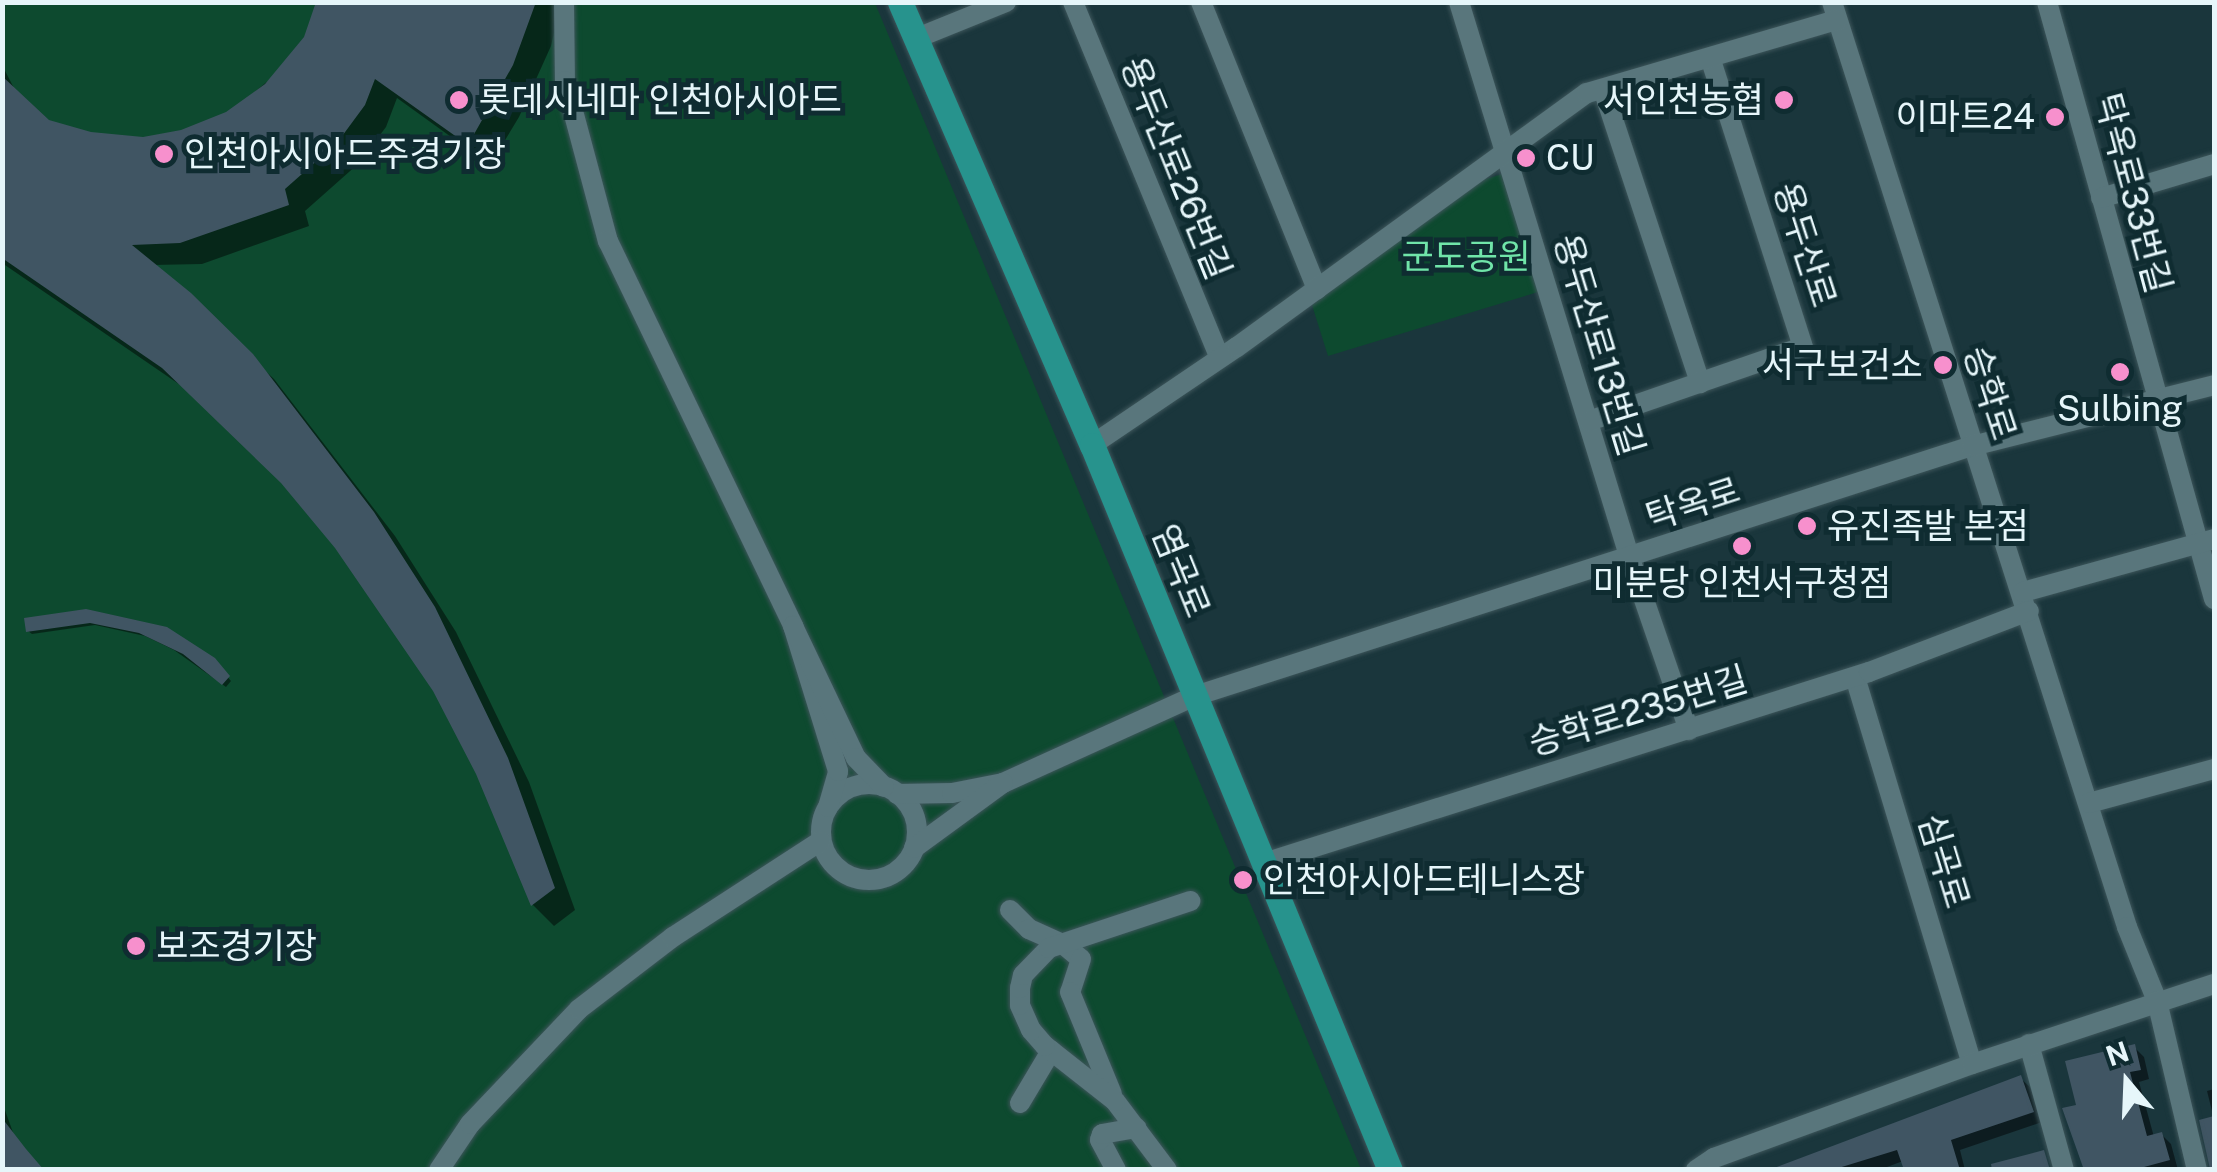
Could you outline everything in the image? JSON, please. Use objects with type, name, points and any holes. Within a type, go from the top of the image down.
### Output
[{"type":"main road","name":"염곡로","points":[[900,2],[1092,446],[1390,1170]]},
{"type":"street","points":[[564,2],[565,80],[608,241],[856,758],[915,818],[914,848]]},
{"type":"street","points":[[917,38],[1006,2]]},
{"type":"street","name":"용두산로26번길","points":[[1073,2],[1219,358]]},
{"type":"street","points":[[1201,2],[1317,289]]},
{"type":"street","name":"용두산로13번길","points":[[1459,2],[1630,559],[1689,730]]},
{"type":"street","name":"탁옥로33번길","points":[[2047,2],[2155,401],[2206,542],[2214,599]]},
{"type":"street","points":[[1092,446],[1587,93],[1711,60],[1835,11]]},
{"type":"street","name":"승학로","points":[[1835,11],[2127,926],[2156,1001],[2197,1169]]},
{"type":"street","name":"용두산로","points":[[1588,421],[1803,347],[1711,60]]},
{"type":"street","points":[[1603,89],[1700,382]]},
{"type":"street","points":[[2102,198],[2214,164]]},
{"type":"street","name":"탁옥로","points":[[1002,783],[1194,696],[1972,446],[2214,386]]},
{"type":"street","name":"승학로235번길","points":[[1264,863],[1855,677],[2026,601],[2206,542]]},
{"type":"street","points":[[793,626],[838,771],[821,841],[836,868],[866,880],[896,872],[914,848],[1002,783]]},
{"type":"street","name":"심곡로","points":[[1855,677],[1972,1064]]},
{"type":"street","points":[[2089,803],[2214,769]]},
{"type":"street","points":[[828,807],[854,786],[952,793],[1002,783]]},
{"type":"street","points":[[438,1170],[470,1124],[579,1010],[673,938],[821,841]]},
{"type":"street","points":[[1115,1100],[1051,1051],[1024,1017],[1020,988],[1038,955],[1190,901]]},
{"type":"street","points":[[1010,910],[1029,929],[1063,944],[1081,959],[1070,992],[1115,1100],[1167,1170]]},
{"type":"street","points":[[1696,1170],[1714,1158],[1972,1064],[2214,984]]},
{"type":"street","points":[[2030,1044],[2064,1170]]},
{"type":"street","points":[[1020,1102],[1051,1051]]},
{"type":"street","points":[[1116,1170],[1100,1140],[1102,1134],[1136,1128]]},
{"type":"street","points":[[2197,1169],[2214,1164]]},
{"type":"green space","points":[[2,3],[875,3],[1361,1169],[3,1169]]},
{"type":"green space","name":"군도공원","points":[[1502,174],[1538,292],[1328,356],[1312,305],[1470,184]]},
{"type":"building","name":"인천아시아드주경기장","points":[[316,2],[536,2],[513,65],[468,145],[375,79],[365,105],[337,143],[285,189],[289,205],[180,243],[132,245],[191,293],[253,354],[374,512],[435,607],[508,758],[555,888],[531,906],[476,774],[433,691],[335,548],[281,483],[162,368],[2,258],[2,76],[49,120],[91,132],[143,137],[181,130],[226,112],[265,84],[304,37]]},
{"type":"building","points":[[86,609],[167,627],[215,658],[230,676],[222,685],[183,654],[139,633],[90,623],[26,632],[24,618]]},
{"type":"building","points":[[2135,1044],[2141,1070],[2130,1072],[2147,1136],[2162,1132],[2170,1160],[2133,1170],[2084,1170],[2062,1108],[2076,1105],[2065,1061]]},
{"type":"building","points":[[2021,1075],[2034,1112],[1951,1140],[1960,1170],[1904,1170],[1897,1150],[1832,1170],[1769,1170]]},
{"type":"building","points":[[2214,1116],[2214,1169],[2210,1169],[2199,1120]]},
{"type":"building","points":[[2,1118],[44,1170],[7,1170],[2,1165]]},
{"type":"building","points":[[2044,1150],[2050,1170],[1992,1170],[1991,1164]]},
{"type":"place","name":"롯데시네마 인천아시아드","points":[[459,100]]},
{"type":"place","name":"서인천농협","points":[[1784,100]]},
{"type":"place","name":"이마트24","points":[[2055,117]]},
{"type":"place","name":"인천아시아드주경기장","points":[[164,154]]},
{"type":"place","name":"CU","points":[[1526,158]]},
{"type":"place","name":"서구보건소","points":[[1943,365]]},
{"type":"place","name":"Sulbing","points":[[2120,372]]},
{"type":"place","name":"유진족발 본점","points":[[1807,526]]},
{"type":"place","name":"미분당 인천서구청점","points":[[1742,546]]},
{"type":"place","name":"인천아시아드테니스장","points":[[1243,880]]},
{"type":"place","name":"보조경기장","points":[[136,946]]}]
